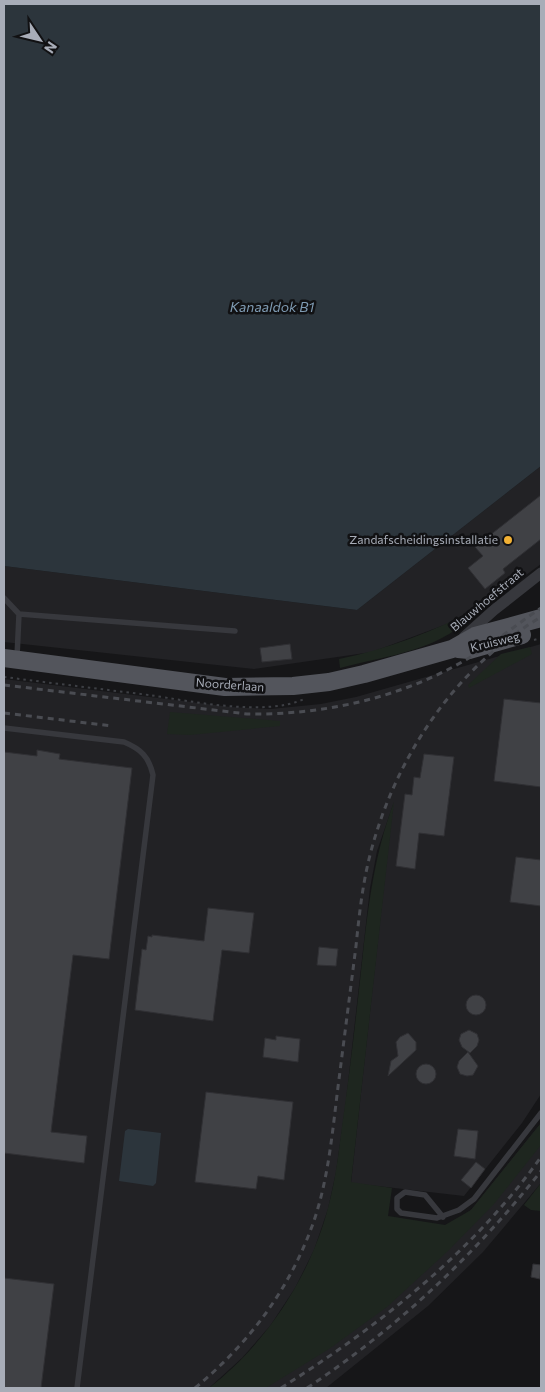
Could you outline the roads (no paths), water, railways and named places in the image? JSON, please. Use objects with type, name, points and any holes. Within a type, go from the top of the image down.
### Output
[{"type":"main road","name":"Kruisweg","points":[[452,649],[474,636],[541,618]]},
{"type":"main road","name":"Kruisweg","points":[[452,649],[469,650],[541,630]]},
{"type":"main road","name":"Noorderlaan","points":[[11,659],[248,688],[329,682],[452,649]]},
{"type":"street","name":"Blauwhoefstraat","points":[[452,649],[494,610],[541,573]]},
{"type":"lane","points":[[4,598],[19,614],[236,631]]},
{"type":"lane","points":[[11,659],[19,614]]},
{"type":"lane","points":[[4,728],[124,742],[136,747],[145,754],[153,775],[77,1388]]},
{"type":"lane","points":[[443,1217],[425,1195],[405,1192],[397,1198],[397,1209],[401,1213],[443,1217],[459,1210],[474,1199],[541,1113]]},
{"type":"water","name":"Kanaaldok B1","points":[[4,4],[541,4],[541,466],[357,610],[4,566]]},
{"type":"water","points":[[128,1129],[161,1133],[156,1183],[153,1186],[119,1181],[125,1131]]},
{"type":"railway","points":[[4,685],[247,714],[276,714],[334,707],[389,694],[443,672],[469,658],[541,608]]},
{"type":"railway","points":[[195,1388],[232,1354],[264,1316],[290,1275],[317,1212],[322,1195],[331,1141],[364,881],[380,823],[394,787],[411,753],[431,721],[454,691],[480,663],[509,638],[541,617]]},
{"type":"railway","points":[[4,713],[112,726]]},
{"type":"railway","points":[[281,1388],[353,1339],[422,1285],[485,1224],[514,1192],[541,1157]]},
{"type":"railway","points":[[307,1388],[372,1341],[433,1289],[489,1232],[541,1171]]},
{"type":"place","name":"Zandafscheidingsinstallatie","points":[[508,540]]}]
